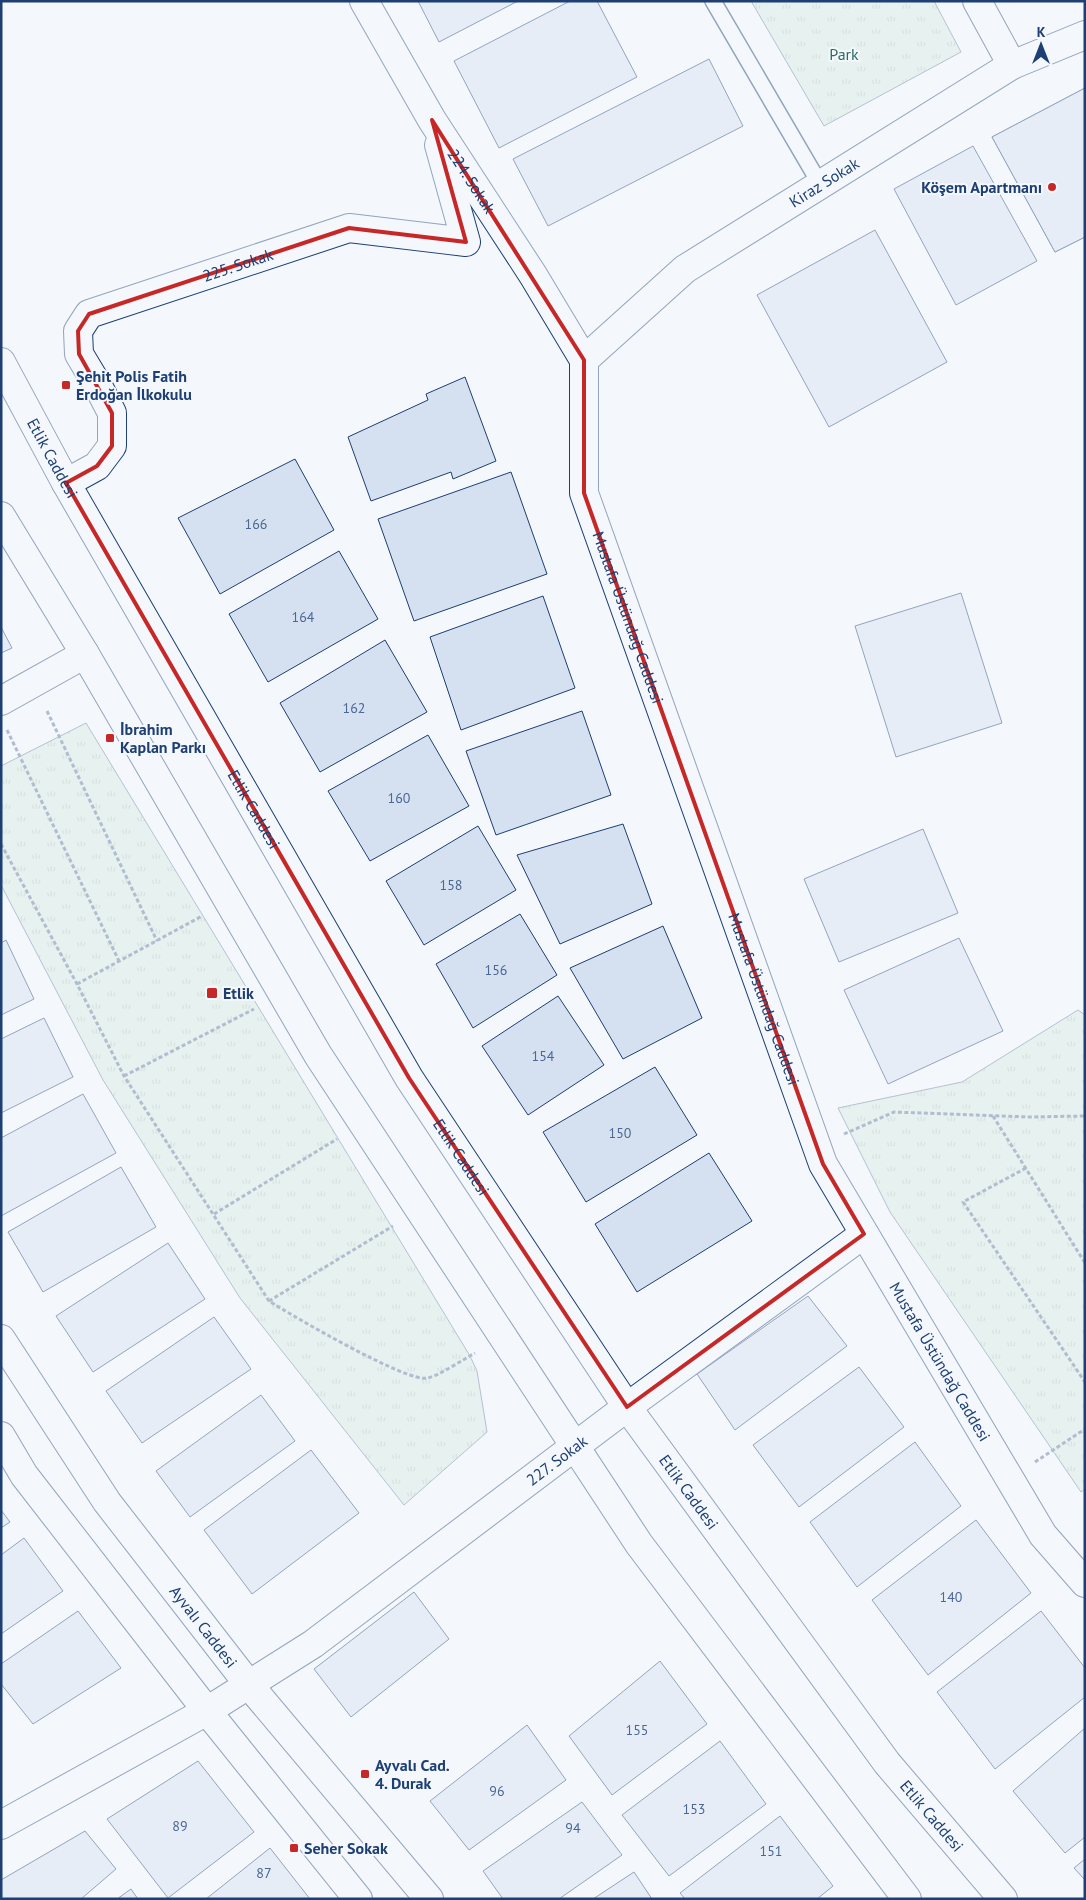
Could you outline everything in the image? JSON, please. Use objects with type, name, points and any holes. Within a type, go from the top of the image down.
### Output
[{"type":"main road","name":"224. Sokak","points":[[364,1],[432,120],[533,275],[584,360]]},
{"type":"main road","points":[[977,1],[1012,65]]},
{"type":"main road","name":"Kiraz Sokak","points":[[584,360],[685,269],[1012,65],[1085,35]]},
{"type":"main road","name":"225. Sokak","points":[[66,483],[97,466],[112,446],[112,413],[79,354],[78,331],[89,314],[349,228],[466,242],[432,120]]},
{"type":"main road","name":"Mustafa Üstündağ Caddesi","points":[[584,360],[584,493],[823,1164],[1043,1535],[1085,1583]]},
{"type":"main road","name":"Etlik Caddesi","points":[[1,362],[66,483],[409,1078],[627,1407],[887,1763],[1003,1899]]},
{"type":"main road","points":[[1,516],[85,654],[318,1055],[639,1544],[907,1899]]},
{"type":"main road","points":[[3,714],[34,684],[85,654]]},
{"type":"main road","name":"227. Sokak","points":[[249,1685],[313,1644],[627,1407],[864,1234]]},
{"type":"main road","name":"Ayvalı Caddesi","points":[[1,1339],[107,1502],[249,1685],[429,1899]]},
{"type":"main road","points":[[1,1436],[24,1475],[207,1711],[358,1899]]},
{"type":"main road","points":[[1,1825],[207,1711],[249,1685]]},
{"type":"lane","points":[[713,1],[820,184]]},
{"type":"path","points":[[34,684],[157,941]]},
{"type":"path","points":[[3,714],[120,961]]},
{"type":"path","points":[[1,844],[77,984],[124,1076],[269,1300],[301,1320],[405,1374],[427,1379],[504,1337]]},
{"type":"path","points":[[77,984],[228,902]]},
{"type":"path","points":[[124,1076],[282,995]]},
{"type":"path","points":[[817,1147],[894,1112],[993,1116],[1085,1116]]},
{"type":"path","points":[[993,1116],[1085,1263]]},
{"type":"path","points":[[214,1214],[363,1123]]},
{"type":"path","points":[[1026,1168],[963,1202],[1085,1382]]},
{"type":"path","points":[[269,1300],[420,1210]]},
{"type":"path","points":[[1010,1478],[1085,1429]]},
{"type":"highlighted area","points":[[432,120],[584,360],[584,493],[823,1164],[864,1234],[627,1407],[409,1078],[66,483],[97,466],[112,446],[112,413],[79,354],[78,331],[89,314],[349,228],[466,242]]},
{"type":"green space","name":"Park","points":[[751,1],[934,1],[961,52],[824,126]]},
{"type":"green space","points":[[86,723],[470,1356],[477,1371],[487,1432],[404,1505],[240,1298],[103,1080],[1,885],[1,766]]},
{"type":"green space","points":[[1078,1010],[1085,1015],[1085,1489],[1081,1492],[890,1212],[838,1108],[962,1082]]},
{"type":"building","points":[[418,1],[518,1],[439,42]]},
{"type":"building","points":[[570,1],[597,1],[637,77],[499,148],[454,61]]},
{"type":"building","points":[[709,59],[743,126],[548,226],[513,159]]},
{"type":"building","name":"Köşem Apartmanı","points":[[1085,88],[1085,237],[1055,252],[992,137]]},
{"type":"building","name":"Köşem Apartmanı","points":[[1085,88],[1085,237],[1055,252],[992,137]]},
{"type":"building","points":[[973,146],[1037,261],[956,305],[894,189]]},
{"type":"building","points":[[875,230],[947,362],[829,427],[757,295]]},
{"type":"building","points":[[465,377],[496,461],[453,479],[451,472],[371,501],[348,437],[428,400],[426,394]]},
{"type":"building","points":[[295,459],[334,530],[220,594],[178,518]]},
{"type":"building","points":[[511,472],[547,574],[414,621],[378,519]]},
{"type":"building","points":[[339,551],[378,619],[268,682],[229,614]]},
{"type":"building","points":[[961,593],[1002,723],[896,757],[855,626]]},
{"type":"building","points":[[543,596],[575,688],[461,730],[430,637]]},
{"type":"building","points":[[1,627],[12,648],[1,653]]},
{"type":"building","points":[[385,640],[427,712],[320,772],[280,703]]},
{"type":"building","points":[[582,711],[611,795],[496,835],[466,751]]},
{"type":"building","points":[[428,735],[469,806],[370,861],[328,791]]},
{"type":"building","points":[[623,824],[652,904],[560,944],[517,855]]},
{"type":"building","points":[[478,826],[516,890],[424,945],[386,881]]},
{"type":"building","points":[[923,829],[958,913],[839,962],[804,879]]},
{"type":"building","points":[[520,914],[557,975],[473,1028],[436,964]]},
{"type":"building","points":[[663,926],[702,1018],[623,1059],[570,968]]},
{"type":"building","points":[[959,938],[1003,1031],[888,1084],[844,990]]},
{"type":"building","points":[[6,940],[34,999],[1,1015],[1,943]]},
{"type":"building","points":[[558,996],[604,1065],[528,1115],[482,1046]]},
{"type":"building","points":[[44,1018],[73,1077],[1,1113],[1,1039]]},
{"type":"building","points":[[655,1067],[697,1135],[586,1202],[543,1132]]},
{"type":"building","points":[[83,1094],[116,1153],[1,1216],[1,1138]]},
{"type":"building","points":[[709,1153],[752,1221],[637,1292],[595,1224]]},
{"type":"building","points":[[121,1167],[156,1227],[43,1292],[8,1232]]},
{"type":"building","points":[[168,1243],[205,1299],[93,1372],[56,1316]]},
{"type":"building","points":[[808,1296],[847,1346],[735,1430],[697,1374]]},
{"type":"building","points":[[214,1317],[251,1369],[142,1443],[106,1391]]},
{"type":"building","points":[[859,1367],[904,1427],[799,1507],[753,1445]]},
{"type":"building","points":[[261,1395],[295,1441],[190,1517],[156,1471]]},
{"type":"building","points":[[915,1442],[961,1506],[857,1587],[810,1522]]},
{"type":"building","points":[[311,1450],[359,1513],[252,1594],[204,1530]]},
{"type":"building","points":[[1,1510],[10,1522],[1,1528]]},
{"type":"building","points":[[976,1520],[1031,1593],[928,1675],[872,1600]]},
{"type":"building","points":[[24,1538],[63,1591],[1,1634],[1,1555]]},
{"type":"building","points":[[414,1592],[449,1639],[351,1717],[314,1669]]},
{"type":"building","points":[[78,1611],[121,1668],[33,1724],[1,1684],[1,1664]]},
{"type":"building","points":[[1041,1611],[1085,1668],[1085,1697],[995,1769],[937,1692]]},
{"type":"building","points":[[660,1661],[707,1724],[612,1795],[569,1736]]},
{"type":"building","points":[[527,1725],[566,1780],[469,1850],[430,1801]]},
{"type":"building","points":[[1085,1728],[1085,1837],[1065,1853],[1013,1791]]},
{"type":"building","points":[[720,1741],[766,1804],[669,1876],[622,1815]]},
{"type":"building","points":[[198,1761],[254,1832],[168,1898],[107,1819]]},
{"type":"building","points":[[582,1802],[622,1855],[559,1899],[503,1899],[483,1871]]},
{"type":"building","points":[[780,1816],[833,1886],[817,1899],[685,1899],[680,1893]]},
{"type":"building","points":[[85,1831],[116,1869],[81,1899],[1,1899],[1,1880]]},
{"type":"building","points":[[270,1848],[310,1899],[206,1899]]},
{"type":"building","points":[[1085,1859],[1085,1880],[1074,1868]]},
{"type":"building","points":[[634,1872],[652,1899],[593,1899]]},
{"type":"building","points":[[131,1889],[138,1899],[117,1899]]},
{"type":"place","name":"Köşem Apartmanı","points":[[1052,187]]},
{"type":"place","name":"Şehit Polis Fatih Erdoğan İlkokulu","points":[[66,385]]},
{"type":"place","name":"İbrahim Kaplan Parkı","points":[[110,738]]},
{"type":"place","name":"Etlik","points":[[212,993]]},
{"type":"place","name":"Ayvalı Cad. 4. Durak","points":[[365,1774]]},
{"type":"place","name":"Seher Sokak","points":[[294,1848]]}]
